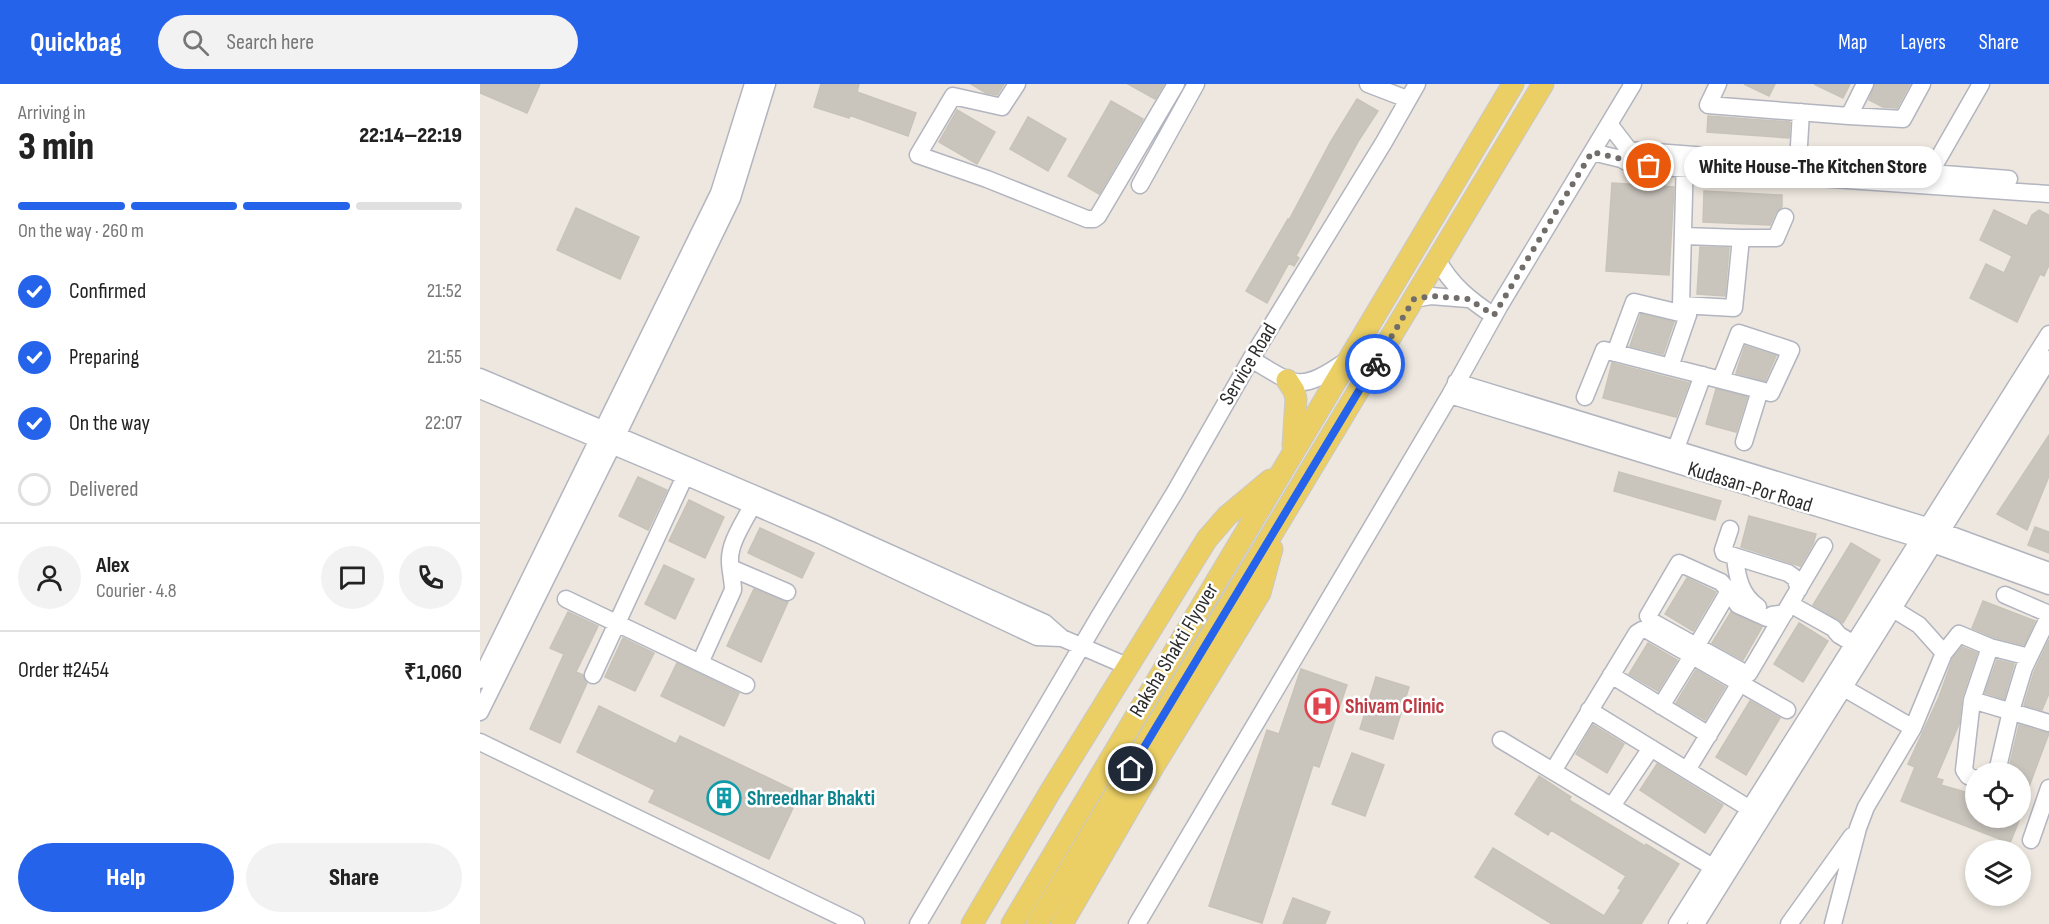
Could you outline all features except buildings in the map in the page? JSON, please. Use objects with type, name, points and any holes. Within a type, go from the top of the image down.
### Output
[{"type":"main road","name":"Raksha Shakti Flyover","points":[[1012,924],[1513,84]]},
{"type":"main road","points":[[1062,924],[1152,769],[1260,593],[1280,522],[1543,84]]},
{"type":"main road","points":[[972,924],[1127,666],[1207,539],[1227,516],[1287,461],[1297,405],[1294,391],[1287,380]]},
{"type":"main road","name":"Raksha Shakti Flyover","points":[[1037,924],[1280,522]]},
{"type":"street","points":[[480,712],[719,193],[753,84]]},
{"type":"street","points":[[480,680],[732,198],[767,84]]},
{"type":"street","points":[[1017,84],[1002,107],[953,96],[918,155],[987,179],[1088,219],[1098,216],[1176,84]]},
{"type":"street","points":[[1140,185],[1196,84]]},
{"type":"street","points":[[1368,84],[1413,88]]},
{"type":"street","points":[[1137,924],[1494,315],[1633,84]]},
{"type":"street","points":[[1718,84],[1708,105],[1903,119],[1922,84]]},
{"type":"street","points":[[1848,116],[1865,84]]},
{"type":"street","points":[[1930,173],[1981,84]]},
{"type":"street","name":"Service Road","points":[[918,924],[1081,646],[1175,492],[1251,359],[1384,142],[1413,88]]},
{"type":"street","points":[[1798,162],[1801,112]]},
{"type":"street","points":[[1609,124],[1632,165],[1684,161],[1798,162],[2049,183]]},
{"type":"street","points":[[1592,152],[1625,155]]},
{"type":"street","points":[[1684,161],[2049,194]]},
{"type":"street","points":[[1684,161],[1681,305],[1734,308],[1741,238]]},
{"type":"street","points":[[1684,236],[1776,238],[1785,217]]},
{"type":"street","points":[[1437,259],[1453,283],[1468,299],[1494,315]]},
{"type":"street","points":[[1414,299],[1431,296],[1468,299]]},
{"type":"street","points":[[1615,353],[1634,302],[1688,315],[1670,367]]},
{"type":"street","points":[[1585,397],[1604,350],[1771,393],[1791,350],[1739,333],[1721,379]]},
{"type":"street","points":[[1677,924],[1720,871],[1844,688],[1893,609],[1930,535],[2049,334]]},
{"type":"street","points":[[1696,924],[1750,809],[1854,644],[2049,358]]},
{"type":"street","points":[[1251,359],[1287,380],[1298,382],[1317,379],[1349,359]]},
{"type":"street","points":[[1673,456],[1703,375]]},
{"type":"street","points":[[480,377],[685,476],[820,535],[1037,637],[1062,638]]},
{"type":"street","name":"Kudasan-Por Road","points":[[1453,388],[2049,571]]},
{"type":"street","points":[[480,390],[825,524],[1045,623],[1062,638],[1127,666]]},
{"type":"street","points":[[1744,442],[1760,390]]},
{"type":"street","points":[[593,675],[685,476]]},
{"type":"street","points":[[700,663],[733,590],[729,558],[752,506]]},
{"type":"street","points":[[1730,529],[1724,553],[1788,573],[1795,578],[1786,606],[1767,618],[1738,605],[1721,582],[1679,563],[1648,616],[1651,621],[1740,683],[1787,710]]},
{"type":"street","name":"Kudasan-Por Road","points":[[1930,535],[2049,586]]},
{"type":"street","points":[[1553,771],[1637,633],[1647,630],[1749,673],[1786,606],[1824,546]]},
{"type":"street","points":[[1736,557],[1739,581],[1747,599],[1786,606],[1833,628],[1839,635],[1854,644]]},
{"type":"street","points":[[730,568],[787,592]]},
{"type":"street","points":[[1661,706],[1729,591]]},
{"type":"street","points":[[1999,762],[2011,711],[2029,657],[2049,615],[2005,595]]},
{"type":"street","points":[[566,599],[746,685]]},
{"type":"street","points":[[1893,609],[1919,625],[1944,653]]},
{"type":"street","points":[[1833,924],[1858,828],[1874,791],[1912,728],[1944,653],[1959,634],[1990,647],[2029,657]]},
{"type":"street","points":[[1965,772],[1972,700],[1990,647]]},
{"type":"street","points":[[1611,675],[1709,735]]},
{"type":"street","points":[[1687,770],[1740,683]]},
{"type":"street","points":[[1844,688],[1912,728]]},
{"type":"street","points":[[1972,700],[2049,723]]},
{"type":"street","points":[[1589,710],[1750,809]]},
{"type":"street","points":[[1501,740],[1720,871]]},
{"type":"street","points":[[480,742],[856,924]]},
{"type":"street","points":[[1612,806],[1651,748]]},
{"type":"street","points":[[2031,840],[2049,788]]},
{"type":"street","points":[[1789,924],[1858,828]]},
{"type":"way so far","points":[[1375,364],[1414,299],[1448,296],[1468,299],[1494,315],[1592,152],[1621,159],[1632,165],[1649,166]]},
{"type":"place","name":"White House-The Kitchen Store","points":[[1649,166]]},
{"type":"place","name":"Shivam Clinic","points":[[1322,706]]},
{"type":"place","name":"Shreedhar Bhakti","points":[[724,798]]},
{"type":"route","points":[[1131,769],[1375,364]]}]
